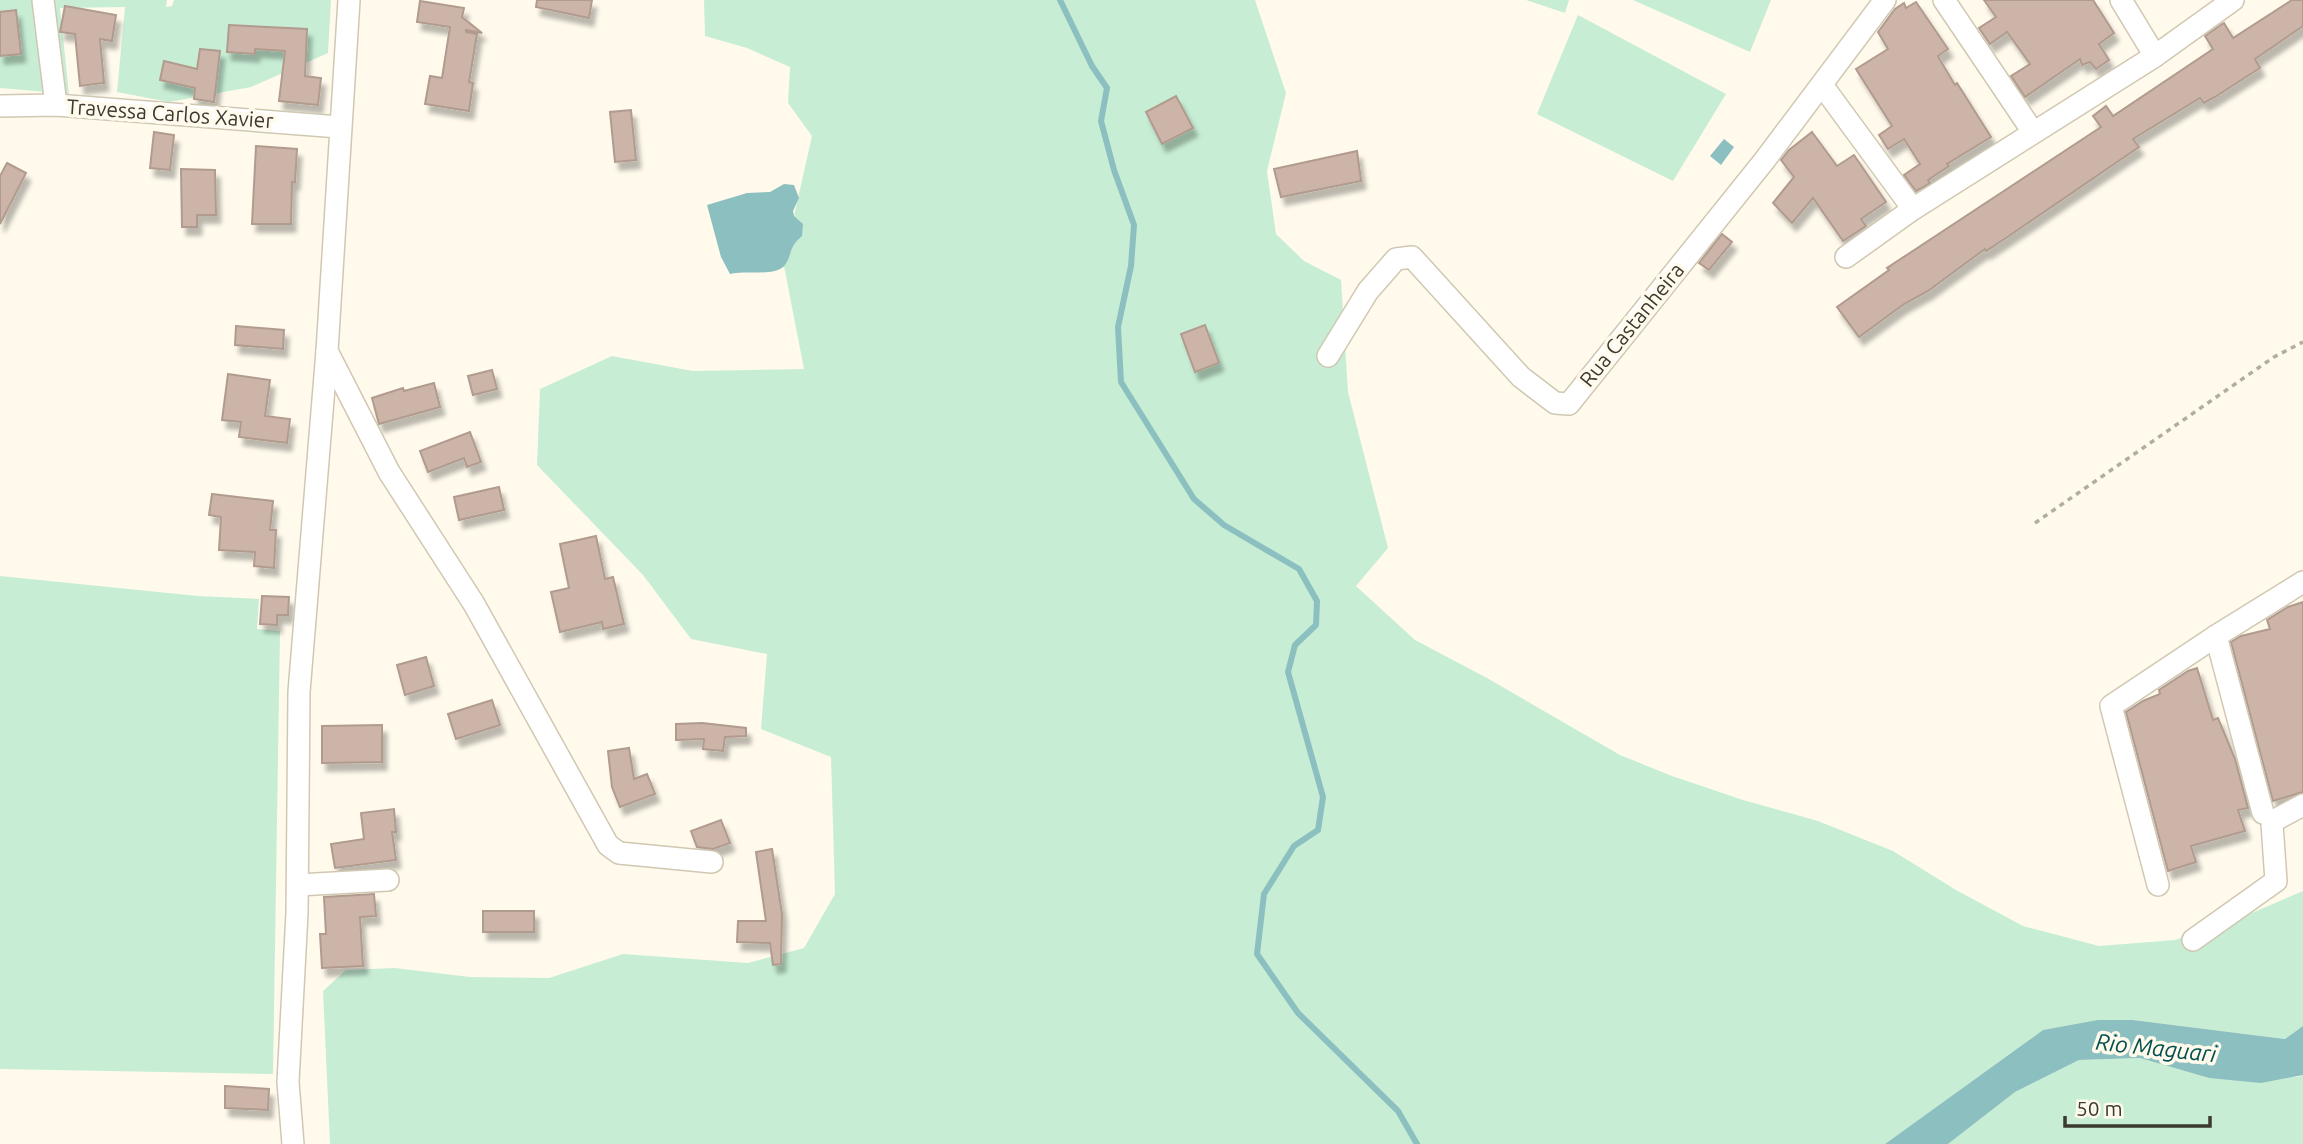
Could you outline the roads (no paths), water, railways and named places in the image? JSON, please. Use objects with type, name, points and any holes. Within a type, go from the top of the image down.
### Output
[{"type":"street","points":[[43,0],[56,106]]},
{"type":"street","points":[[293,1144],[288,1082],[298,885],[299,692],[327,351],[349,0]]},
{"type":"street","name":"Rua Castanheira","points":[[1328,356],[1375,283],[1396,259],[1412,257],[1521,377],[1555,403],[1569,404],[1822,85],[1885,0]]},
{"type":"street","points":[[1944,0],[2033,132]]},
{"type":"street","points":[[2121,0],[2160,52]]},
{"type":"street","points":[[2134,0],[2160,52]]},
{"type":"street","points":[[1846,257],[1913,209],[2160,52],[2233,0]]},
{"type":"street","points":[[1822,85],[1913,209]]},
{"type":"street","name":"Travessa Carlos Xavier","points":[[0,106],[56,106],[339,127]]},
{"type":"street","points":[[327,351],[389,472],[474,604],[608,845],[619,853],[712,862]]},
{"type":"street","points":[[2158,885],[2111,706],[2303,582]]},
{"type":"street","points":[[2216,636],[2263,813]]},
{"type":"street","points":[[2193,940],[2276,881],[2272,824],[2303,804]]},
{"type":"street","points":[[298,885],[388,880]]},
{"type":"water","points":[[1724,139],[1734,147],[1721,165],[1710,156]]},
{"type":"water","points":[[784,184],[794,185],[799,198],[793,211],[794,216],[803,224],[802,236],[793,247],[785,265],[775,271],[730,274],[721,257],[707,205],[747,193],[770,192]]},
{"type":"water","name":"Rio Maguari","points":[[2098,1020],[2133,1020],[2285,1039],[2303,1026],[2303,1075],[2261,1083],[2209,1078],[2140,1058],[2079,1060],[2015,1092],[1948,1144],[1885,1144],[2043,1030]]},
{"type":"waterway","points":[[1060,0],[1092,66],[1107,88],[1101,121],[1114,170],[1134,225],[1131,266],[1118,327],[1121,382],[1194,499],[1224,525],[1299,569],[1317,601],[1316,625],[1295,645],[1288,672],[1323,797],[1318,830],[1294,846],[1264,894],[1257,954],[1298,1013],[1398,1111],[1417,1144]]}]
